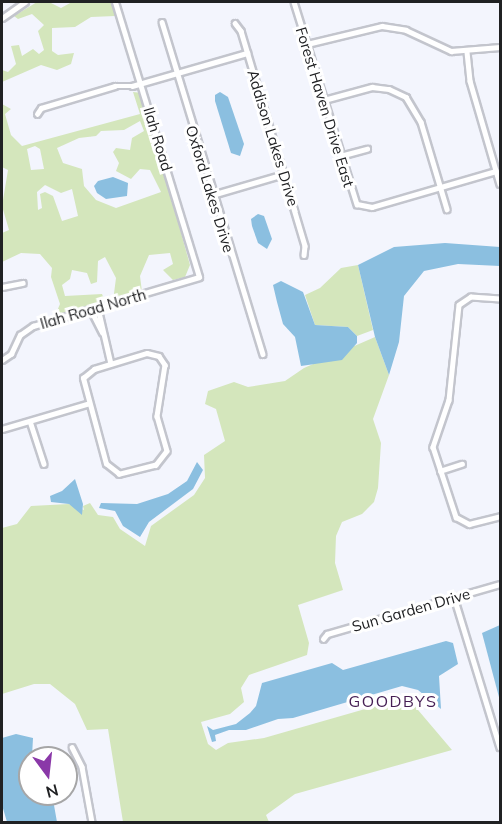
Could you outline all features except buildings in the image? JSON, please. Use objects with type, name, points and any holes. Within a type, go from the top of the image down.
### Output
[{"type":"street","points":[[2,18],[25,2]]},
{"type":"street","name":"Ilah Road","points":[[115,2],[200,277]]},
{"type":"street","name":"Forest Haven Drive East","points":[[294,2],[352,198],[364,207],[441,187]]},
{"type":"street","name":"Oxford Lakes Drive","points":[[162,22],[212,195],[263,354]]},
{"type":"street","name":"Addison Lakes Drive","points":[[235,23],[247,53],[284,174],[305,246],[304,255]]},
{"type":"street","points":[[307,44],[389,26],[436,47],[467,52],[501,47]]},
{"type":"street","points":[[467,52],[470,81],[501,184]]},
{"type":"street","points":[[37,114],[41,108],[104,89],[140,84],[247,53]]},
{"type":"street","points":[[324,100],[372,87],[389,89],[406,97],[421,122],[447,208]]},
{"type":"street","points":[[340,156],[367,149]]},
{"type":"street","points":[[441,187],[496,171]]},
{"type":"street","points":[[212,195],[284,174]]},
{"type":"street","name":"Ilah Road North","points":[[2,360],[11,354],[25,330],[200,277]]},
{"type":"street","points":[[2,286],[23,283]]},
{"type":"street","points":[[501,299],[471,297],[462,301],[457,311],[449,400],[434,436],[440,471],[454,514],[464,524],[501,516]]},
{"type":"street","points":[[98,308],[111,363]]},
{"type":"street","points":[[91,310],[102,332]]},
{"type":"street","points":[[147,353],[159,356],[166,370],[157,416],[167,451],[156,465],[119,474],[105,464],[87,404],[83,378],[89,371],[147,353]]},
{"type":"street","points":[[2,429],[87,404]]},
{"type":"street","points":[[30,421],[44,464]]},
{"type":"street","points":[[440,471],[462,465]]},
{"type":"street","name":"Sun Garden Drive","points":[[322,639],[327,634],[501,584]]},
{"type":"street","points":[[454,597],[501,747]]},
{"type":"street","points":[[78,759],[82,767],[92,822]]},
{"type":"green space","points":[[37,2],[49,2],[61,8],[72,2],[111,2],[115,16],[91,17],[75,27],[52,28],[52,51],[58,55],[74,53],[71,64],[57,70],[41,65],[2,82],[2,70],[8,72],[16,64],[11,46],[19,45],[22,56],[33,49],[39,54],[44,50],[38,31],[44,25],[32,14],[18,19],[14,16]]},
{"type":"green space","points":[[133,92],[142,93],[190,265],[185,277],[173,280],[163,270],[173,264],[170,253],[149,255],[140,276],[142,292],[113,301],[116,278],[105,257],[98,261],[97,282],[91,284],[87,273],[72,270],[70,279],[62,285],[65,296],[102,294],[106,304],[65,315],[57,311],[60,304],[51,277],[52,268],[40,254],[21,253],[2,262],[2,233],[9,230],[2,206],[8,170],[2,167],[2,104],[11,109],[5,114],[11,135],[22,146],[140,114]],"holes":[[[140,121],[144,131],[132,138],[130,150],[116,148],[113,152],[119,163],[116,171],[131,179],[140,169],[150,170],[161,192],[116,208],[96,200],[84,186],[82,169],[63,163],[57,148],[79,138],[96,136],[101,131],[124,130]],[[35,146],[40,149],[44,169],[31,170],[27,149]],[[45,185],[61,193],[72,189],[78,216],[62,221],[53,196],[45,192],[40,194],[42,208],[38,210],[37,192]]]},
{"type":"green space","points":[[358,265],[373,330],[357,336],[348,327],[315,325],[305,295],[320,288],[341,268]]},
{"type":"green space","points":[[375,337],[389,375],[373,419],[381,443],[378,488],[374,502],[362,514],[342,522],[336,536],[335,563],[343,590],[298,605],[309,643],[307,655],[249,675],[241,688],[244,702],[230,714],[201,722],[208,744],[216,750],[228,743],[264,738],[407,697],[452,750],[295,794],[266,815],[269,822],[123,822],[108,729],[87,730],[75,704],[50,684],[34,684],[2,694],[2,528],[17,524],[31,506],[69,504],[84,510],[83,506],[90,503],[98,515],[113,517],[120,529],[145,546],[151,526],[194,495],[205,478],[204,455],[225,441],[216,409],[205,404],[208,391],[234,382],[248,387],[285,381],[304,368]]},
{"type":"water","points":[[220,92],[228,97],[244,144],[240,156],[231,153],[215,101],[215,95]]},
{"type":"water","points":[[113,177],[128,183],[127,196],[106,199],[97,193],[94,186],[98,181]]},
{"type":"water","points":[[258,214],[264,216],[272,239],[267,249],[258,243],[252,226],[251,219]]},
{"type":"water","points":[[445,243],[500,247],[500,266],[458,264],[424,271],[404,296],[399,342],[389,375],[375,337],[358,265],[394,247]]},
{"type":"water","points":[[281,281],[303,292],[315,325],[348,327],[357,336],[357,343],[342,360],[301,366],[295,337],[283,324],[273,285]]},
{"type":"water","points":[[197,462],[203,470],[193,489],[149,522],[140,537],[123,526],[115,511],[99,508],[101,503],[137,504],[168,494],[187,481]]},
{"type":"water","points":[[75,479],[83,504],[82,515],[69,504],[51,502],[50,496],[62,491]]},
{"type":"water","points":[[500,625],[500,701],[482,633]]},
{"type":"water","points":[[446,641],[453,643],[458,664],[439,676],[441,709],[418,690],[402,686],[293,718],[278,719],[246,730],[229,730],[215,735],[216,741],[212,742],[207,726],[213,730],[236,724],[256,706],[262,683],[332,663],[343,670]]},
{"type":"water","points":[[16,734],[33,738],[33,746],[18,746],[18,806],[54,806],[57,822],[7,822],[2,805],[2,738]]},
{"type":"district","name":"GOODBYS","points":[[393,701]]}]
